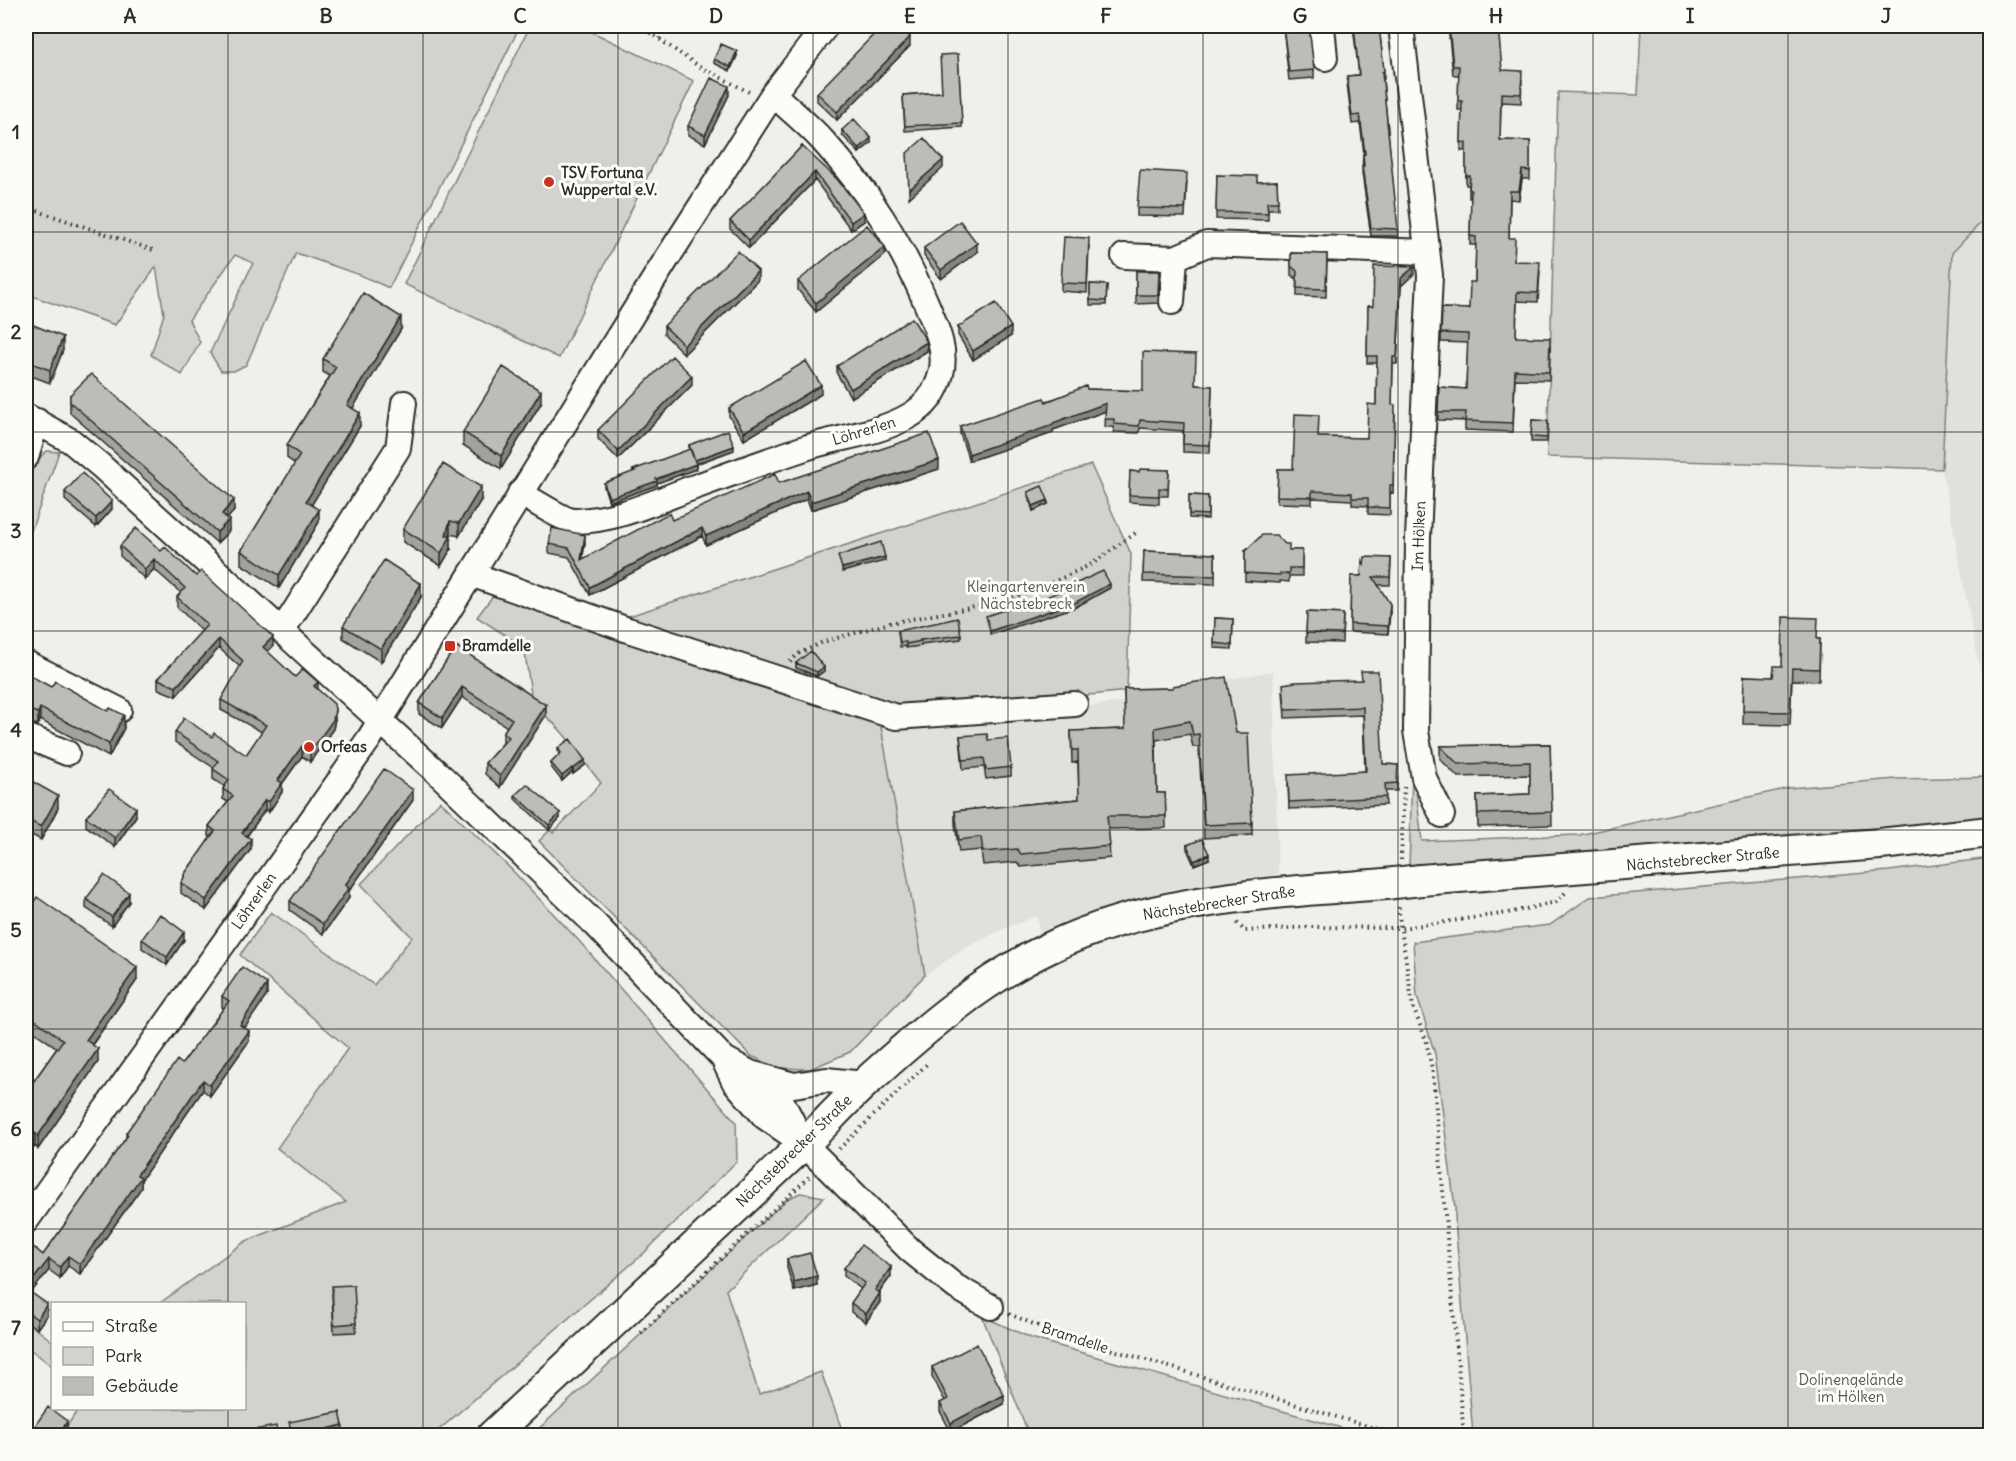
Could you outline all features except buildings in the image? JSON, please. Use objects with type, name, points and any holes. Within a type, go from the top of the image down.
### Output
[{"type":"main road","name":"Nächstebrecker Straße","points":[[492,1436],[814,1154],[864,1084],[936,1022],[1003,972],[1050,947],[1136,916],[1214,901],[1296,891],[1880,844],[1990,832]]},
{"type":"street","name":"Löhrerlen","points":[[26,1221],[381,722],[520,493],[666,260],[770,98],[826,26]]},
{"type":"street","points":[[1322,26],[1325,58]]},
{"type":"street","name":"Im Hölken","points":[[1401,26],[1430,275],[1419,538],[1416,731],[1424,778],[1442,814]]},
{"type":"street","name":"Löhrerlen","points":[[520,493],[572,522],[605,519],[768,460],[887,425],[907,417],[924,406],[936,389],[942,373],[940,336],[909,263],[884,219],[858,181],[821,139],[770,98]]},
{"type":"street","points":[[1124,256],[1175,258],[1207,244],[1427,252]]},
{"type":"street","points":[[1172,302],[1175,258]]},
{"type":"street","points":[[282,631],[398,448],[405,403]]},
{"type":"street","points":[[26,457],[31,418],[71,441],[101,466],[381,722],[596,925],[723,1058],[734,1081],[765,1117],[814,1154],[910,1250],[956,1287],[991,1307]]},
{"type":"street","points":[[471,574],[628,630],[896,717],[1075,704]]},
{"type":"street","points":[[26,663],[119,710]]},
{"type":"street","points":[[26,736],[67,753]]},
{"type":"street","points":[[723,1058],[750,1072],[794,1085],[826,1080],[864,1084]]},
{"type":"street","points":[[750,1072],[782,1102],[814,1154]]},
{"type":"path","points":[[640,26],[700,67],[770,98]]},
{"type":"path","points":[[660,39],[666,26]]},
{"type":"path","points":[[26,207],[156,251]]},
{"type":"path","points":[[787,666],[798,654],[823,642],[890,623],[991,604],[1036,590],[1092,564],[1137,532]]},
{"type":"path","points":[[1404,783],[1402,928],[1413,1007],[1426,1040],[1433,1074],[1464,1436]]},
{"type":"path","points":[[1244,917],[1232,918],[1245,931],[1308,927],[1402,928],[1508,913],[1556,902],[1572,886]]},
{"type":"path","points":[[636,1338],[814,1154],[930,1061]]},
{"type":"path","name":"Bramdelle","points":[[991,1307],[1056,1334],[1401,1436]]},
{"type":"shaded area","points":[[1990,213],[1990,724],[1942,469],[1952,253]]},
{"type":"shaded area","points":[[1273,671],[1278,874],[1178,888],[1114,905],[1039,932],[1037,916],[1001,930],[964,949],[925,975],[880,721],[1149,701],[1225,680]]},
{"type":"green space","points":[[26,26],[520,26],[389,288],[360,275],[296,253],[246,365],[234,371],[221,371],[210,353],[253,263],[235,255],[189,320],[200,342],[182,375],[151,355],[164,314],[156,267],[115,325],[26,294]]},
{"type":"green space","name":"TSV Fortuna Wuppertal e.V.","points":[[530,26],[580,26],[694,81],[559,358],[404,284]]},
{"type":"green space","points":[[1641,26],[1990,26],[1990,213],[1952,253],[1942,469],[1547,457],[1558,92],[1638,95]]},
{"type":"green space","points":[[47,451],[59,452],[26,545],[28,482],[38,460]]},
{"type":"green space","name":"Kleingartenverein Nächstebreck","points":[[1091,465],[1131,554],[1127,691],[921,713],[617,620]]},
{"type":"green space","points":[[495,593],[880,721],[925,975],[850,1052],[810,1069],[778,1068],[751,1056],[539,841],[550,830],[553,833],[601,783],[562,732],[544,714],[533,707],[524,647],[477,617]]},
{"type":"green space","points":[[1412,774],[1414,774],[1422,841],[1579,835],[1789,788],[1896,779],[1990,777],[1990,821],[1409,869]]},
{"type":"green space","points":[[440,801],[512,870],[580,942],[736,1122],[737,1161],[643,1254],[433,1435],[61,1436],[77,1410],[246,1410],[246,1302],[161,1302],[246,1241],[346,1202],[277,1148],[348,1048],[240,955],[271,912],[374,985],[412,937],[361,884]]},
{"type":"green space","name":"Dolinengelände im Hölken","points":[[1990,858],[1990,1435],[1473,1435],[1455,1208],[1435,1054],[1417,996],[1413,942],[1550,925],[1590,897],[1889,871]]},
{"type":"green space","points":[[800,1193],[824,1197],[726,1290],[759,1394],[821,1372],[844,1435],[532,1435],[787,1199]]},
{"type":"green space","points":[[982,1316],[1031,1338],[1366,1435],[1029,1435]]},
{"type":"green space","points":[[26,1321],[51,1340],[51,1365],[26,1346]]},
{"type":"place","name":"TSV Fortuna Wuppertal e.V.","points":[[549,182]]},
{"type":"place","name":"Bramdelle","points":[[450,646]]},
{"type":"place","name":"Orfeas","points":[[309,747]]}]
